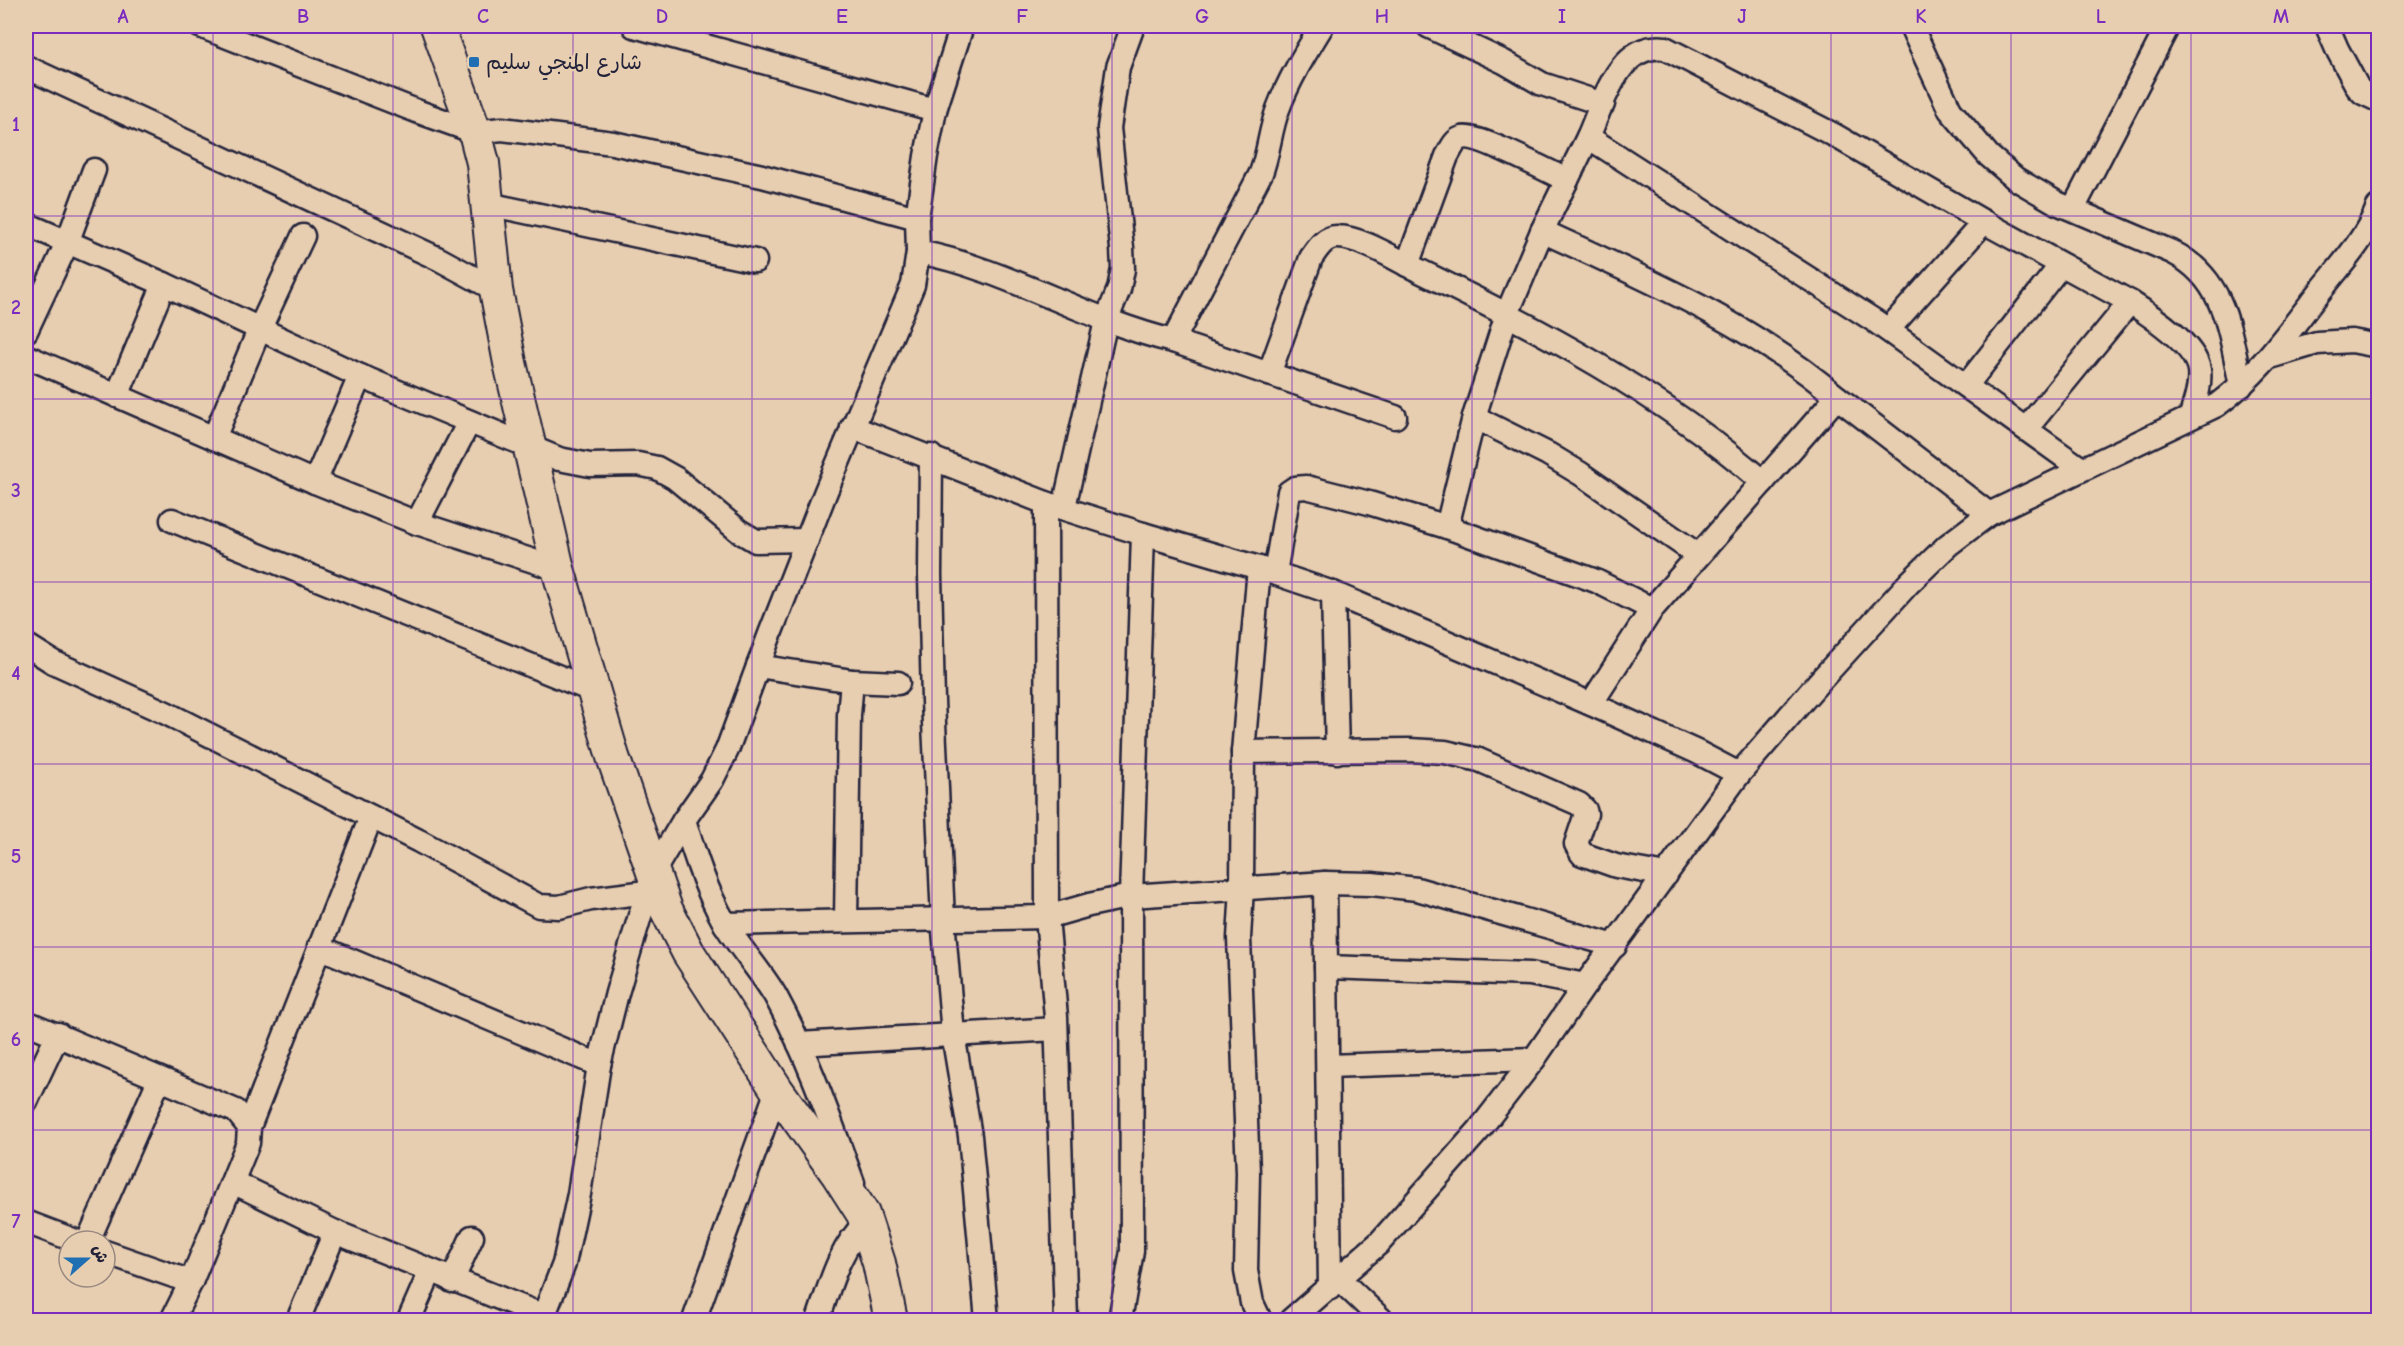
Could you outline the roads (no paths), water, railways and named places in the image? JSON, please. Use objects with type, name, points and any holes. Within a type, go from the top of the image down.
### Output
[{"type":"street","points":[[200,26],[475,132],[495,129],[613,143],[762,176],[917,218]]},
{"type":"street","points":[[437,26],[475,132],[483,163],[496,290],[529,447],[558,569],[650,882],[688,952],[777,1090],[838,1175],[864,1218]]},
{"type":"street","points":[[634,26],[935,110]]},
{"type":"street","points":[[233,1182],[336,1232],[543,1318],[564,1264],[579,1194],[599,1065],[617,993],[650,882],[684,820],[712,780],[727,750],[852,427],[911,291],[918,252],[917,218],[935,110],[962,26]]},
{"type":"street","points":[[1066,1320],[1056,1029],[1047,917],[1055,505],[1106,321],[1119,289],[1123,269],[1109,128],[1118,67],[1133,26]]},
{"type":"street","points":[[1173,341],[1261,173],[1267,159],[1271,130],[1281,101],[1289,82],[1322,26]]},
{"type":"street","points":[[1428,26],[1504,62],[1542,84],[1603,105]]},
{"type":"street","points":[[1911,26],[1950,110],[1989,156],[2016,179],[2057,203],[2172,252],[2188,260],[2200,271],[2217,293],[2223,308],[2241,386]]},
{"type":"street","points":[[2073,209],[2168,26]]},
{"type":"street","points":[[2328,26],[2337,49],[2358,88],[2369,97],[2379,100]]},
{"type":"street","points":[[1447,527],[1474,417],[1507,314],[1542,231],[1618,73],[1631,57],[1647,48],[1665,48],[1834,135],[1984,222],[2130,302],[2152,317],[2191,353],[2199,368],[2199,387],[2192,416]]},
{"type":"street","points":[[26,67],[439,259],[496,290]]},
{"type":"street","points":[[1588,137],[1888,330],[2080,468]]},
{"type":"street","points":[[1407,265],[1448,156],[1456,141],[1462,138],[1488,144],[1567,180]]},
{"type":"street","points":[[26,331],[67,243],[94,170]]},
{"type":"street","points":[[488,204],[755,261]]},
{"type":"street","points":[[1291,1320],[1379,1243],[1479,1130],[1534,1059],[1585,985],[1739,774],[1818,682],[1909,583],[1948,545],[1989,514],[2080,468],[2217,405],[2241,386],[2270,357],[2363,237],[2379,207]]},
{"type":"street","points":[[1888,330],[1984,222]]},
{"type":"street","points":[[26,224],[164,284],[360,376],[559,459],[582,464],[649,465],[675,478],[739,531],[756,542],[807,540]]},
{"type":"street","points":[[1542,231],[1629,272],[1773,348],[1806,370],[1837,398],[1989,514]]},
{"type":"street","points":[[214,438],[260,328],[303,236]]},
{"type":"street","points":[[1269,374],[1311,258],[1328,239],[1336,236],[1348,238],[1507,314],[1618,378],[1694,427],[1762,482]]},
{"type":"street","points":[[918,252],[961,262],[1106,321],[1173,341],[1395,417]]},
{"type":"street","points":[[1966,386],[2061,265]]},
{"type":"street","points":[[117,396],[164,284]]},
{"type":"street","points":[[2026,429],[2130,302]]},
{"type":"street","points":[[2270,357],[2317,343],[2352,341],[2379,346]]},
{"type":"street","points":[[26,356],[315,482],[417,523],[558,569]]},
{"type":"street","points":[[315,482],[360,376]]},
{"type":"street","points":[[1591,704],[1652,609],[1837,398]]},
{"type":"street","points":[[1474,417],[1573,469],[1698,555]]},
{"type":"street","points":[[417,523],[469,422]]},
{"type":"street","points":[[852,427],[1055,505],[1143,534],[1267,570],[1333,593],[1591,704],[1739,774]]},
{"type":"street","points":[[931,456],[930,575],[943,919],[953,1035],[970,1136],[987,1320]]},
{"type":"street","points":[[1260,1320],[1252,1303],[1246,1271],[1248,1173],[1239,938],[1242,888],[1243,752],[1267,570],[1289,492],[1295,488],[1306,487],[1342,495],[1447,527],[1588,578],[1652,609]]},
{"type":"street","points":[[172,520],[594,691]]},
{"type":"street","points":[[1120,1320],[1132,1242],[1131,896],[1143,534]]},
{"type":"street","points":[[1333,593],[1337,752]]},
{"type":"street","points":[[26,645],[53,662],[166,713],[371,817],[539,906],[559,907],[650,882]]},
{"type":"street","points":[[758,666],[852,681],[898,683]]},
{"type":"street","points":[[846,920],[849,715],[852,681]]},
{"type":"street","points":[[1243,752],[1421,750],[1444,752],[1479,760],[1579,804],[1586,814],[1576,844],[1582,854],[1616,866],[1666,875]]},
{"type":"street","points":[[172,1320],[191,1282],[233,1182],[248,1143],[249,1126],[371,817]]},
{"type":"street","points":[[684,820],[699,868],[725,924],[776,997],[799,1044],[825,1107],[864,1218],[879,1263],[891,1320]]},
{"type":"street","points":[[725,924],[1047,917],[1131,896],[1325,883],[1372,884],[1417,889],[1615,946]]},
{"type":"street","points":[[1325,883],[1334,1284],[1359,1320]]},
{"type":"street","points":[[320,947],[599,1065]]},
{"type":"street","points":[[1326,967],[1438,969],[1530,974],[1585,985]]},
{"type":"street","points":[[26,1022],[236,1111],[249,1126]]},
{"type":"street","points":[[799,1044],[1056,1029]]},
{"type":"street","points":[[26,1102],[58,1034]]},
{"type":"street","points":[[1328,1066],[1534,1059]]},
{"type":"street","points":[[93,1229],[159,1080]]},
{"type":"street","points":[[694,1320],[777,1090]]},
{"type":"street","points":[[818,1320],[842,1254],[864,1218]]},
{"type":"street","points":[[26,1222],[57,1234]]},
{"type":"street","points":[[298,1320],[336,1232]]},
{"type":"street","points":[[452,1281],[472,1237]]},
{"type":"street","points":[[117,1256],[191,1282]]},
{"type":"street","points":[[409,1320],[430,1272]]},
{"type":"street","points":[[1334,1284],[1382,1320]]},
{"type":"place","name":"شارع المنجي سليم","points":[[474,62]]}]
